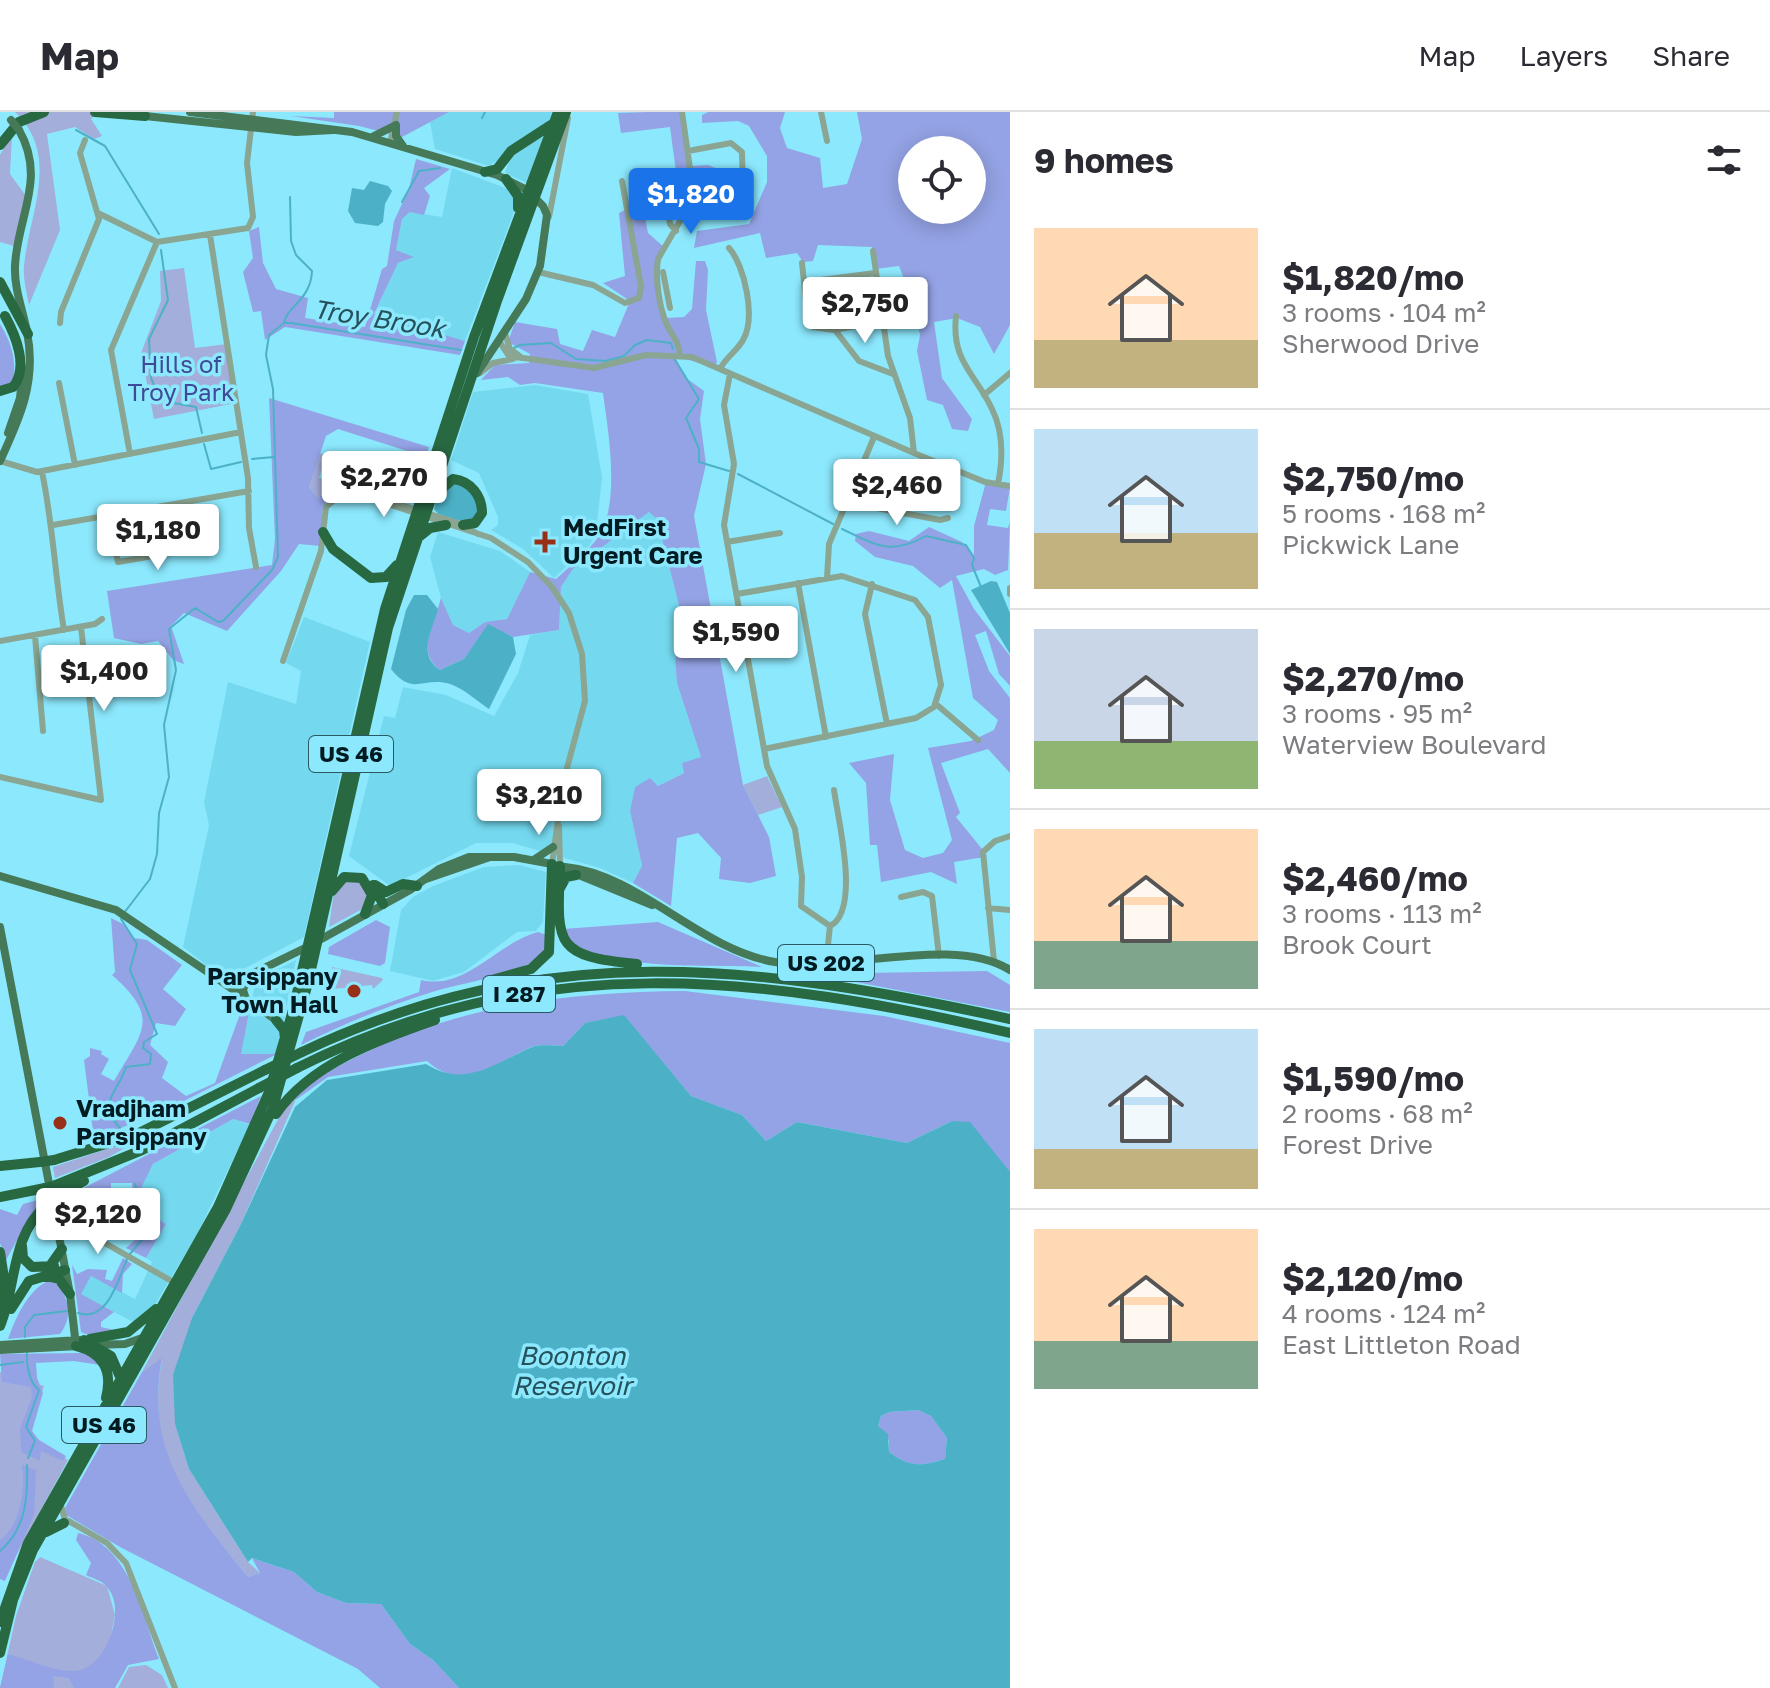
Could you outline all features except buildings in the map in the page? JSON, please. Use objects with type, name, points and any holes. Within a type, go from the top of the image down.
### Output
[{"type":"highway","points":[[0,145],[19,122],[44,112]]},
{"type":"highway","points":[[95,112],[145,116]]},
{"type":"highway","name":"US 46","points":[[0,1653],[13,1600],[49,1513],[242,1158],[285,1041],[378,632],[401,560],[421,513],[517,217],[568,112]]},
{"type":"highway","points":[[485,172],[497,169],[511,151],[540,135],[556,116]]},
{"type":"highway","name":"US 46","points":[[0,1622],[20,1560],[64,1495],[157,1331],[257,1146],[288,1066],[384,640],[419,538],[421,513],[431,501],[556,116]]},
{"type":"highway","points":[[504,162],[505,178],[518,196],[517,217]]},
{"type":"highway","points":[[0,282],[28,334]]},
{"type":"highway","points":[[0,391],[13,387],[20,373],[16,339],[3,313]]},
{"type":"highway","points":[[431,501],[448,481],[468,484],[479,496],[482,513],[475,523],[463,525]]},
{"type":"highway","points":[[419,538],[431,528],[446,525]]},
{"type":"highway","points":[[323,532],[333,549],[371,578],[386,577],[401,560]]},
{"type":"highway","points":[[335,857],[341,867],[361,872],[386,892],[403,884],[421,883]]},
{"type":"highway","points":[[556,865],[559,932],[575,951],[610,961],[699,970]]},
{"type":"highway","points":[[302,1052],[380,1014],[538,965],[550,945],[556,865]]},
{"type":"highway","points":[[325,907],[336,883],[355,875],[366,881],[372,895],[365,914]]},
{"type":"highway","points":[[559,890],[566,877],[576,875]]},
{"type":"highway","points":[[370,880],[383,904]]},
{"type":"highway","name":"I 287","points":[[0,1166],[54,1160],[135,1135],[302,1052],[395,1013],[506,983],[593,972],[699,970],[837,986],[1010,1019]]},
{"type":"highway","name":"I 287","points":[[0,1197],[51,1194],[297,1068],[368,1036],[441,1011],[525,992],[594,984],[664,981],[750,987],[887,1008],[1010,1033]]},
{"type":"highway","points":[[257,1146],[292,1093],[328,1067],[447,1016],[594,984]]},
{"type":"highway","points":[[276,1020],[284,1020],[293,1010]]},
{"type":"highway","points":[[276,1020],[284,1030],[285,1041]]},
{"type":"highway","points":[[0,1159],[37,1163]]},
{"type":"highway","points":[[0,1327],[18,1249],[31,1221],[51,1194]]},
{"type":"highway","points":[[31,1221],[22,1243],[23,1258],[32,1267],[59,1279],[70,1294]]},
{"type":"highway","points":[[0,1327],[24,1286],[46,1271],[62,1249]]},
{"type":"highway","points":[[0,1252],[4,1278],[0,1307]]},
{"type":"highway","points":[[46,1271],[65,1267]]},
{"type":"highway","points":[[78,1342],[128,1332],[166,1299]]},
{"type":"highway","points":[[72,1481],[118,1391],[121,1377],[115,1361],[98,1345],[78,1342]]},
{"type":"highway","points":[[78,1342],[97,1355],[108,1371],[109,1387],[102,1411]]},
{"type":"highway","points":[[33,1550],[51,1527],[64,1523]]},
{"type":"main road","points":[[0,461],[29,390],[31,362],[15,266],[33,175],[30,153],[19,130],[4,112]]},
{"type":"main road","points":[[190,112],[254,118],[371,137],[505,178],[530,193],[546,211],[547,233],[538,272],[475,379],[458,418]]},
{"type":"main road","points":[[231,116],[242,112]]},
{"type":"main road","points":[[145,116],[254,118],[296,132],[334,130]]},
{"type":"main road","points":[[371,137],[396,125],[396,136],[403,147]]},
{"type":"main road","points":[[0,461],[20,398],[23,376],[19,342],[3,313]]},
{"type":"main road","points":[[499,341],[501,329],[513,317]]},
{"type":"main road","points":[[535,859],[553,847]]},
{"type":"main road","name":"US 202","points":[[212,975],[231,980],[248,976],[421,883],[490,857],[535,859],[605,877],[649,900],[652,905]]},
{"type":"main road","name":"US 202","points":[[556,865],[652,905],[755,957],[786,963],[826,963],[972,956],[994,961],[1010,970]]},
{"type":"main road","points":[[0,876],[59,891],[124,914],[276,1020]]},
{"type":"main road","points":[[0,927],[78,1342]]},
{"type":"main road","points":[[246,999],[243,990],[248,976]]},
{"type":"main road","points":[[51,1194],[62,1213],[82,1230]]},
{"type":"main road","points":[[55,1341],[67,1334],[73,1324]]},
{"type":"main road","points":[[98,1345],[125,1344],[157,1331]]},
{"type":"main road","points":[[0,1348],[55,1341],[78,1342]]},
{"type":"main road","points":[[0,1348],[78,1342]]},
{"type":"street","points":[[390,143],[397,112]]},
{"type":"street","points":[[547,233],[568,112]]},
{"type":"street","points":[[680,355],[678,342],[665,321],[658,259],[692,204],[694,188],[682,112]]},
{"type":"street","points":[[821,112],[827,141]]},
{"type":"street","points":[[100,214],[157,242],[243,230],[252,222],[247,163],[254,118]]},
{"type":"street","points":[[60,323],[61,312],[100,214],[81,161],[80,153],[85,140]]},
{"type":"street","points":[[676,231],[670,224],[668,208],[692,204],[735,205],[743,192],[742,152],[731,143],[688,151]]},
{"type":"street","points":[[538,272],[593,285],[625,303],[639,298],[641,286],[622,181]]},
{"type":"street","points":[[210,235],[241,432],[249,491],[249,528],[256,567]]},
{"type":"street","points":[[130,454],[111,350],[157,242]]},
{"type":"street","points":[[720,369],[742,342],[748,328],[747,300],[735,255],[729,248]]},
{"type":"street","points":[[873,251],[882,321],[893,374],[910,418],[914,453]]},
{"type":"street","points":[[802,263],[808,320],[814,328],[834,330],[882,321]]},
{"type":"street","points":[[663,272],[662,285],[670,308]]},
{"type":"street","points":[[805,282],[875,273]]},
{"type":"street","points":[[956,316],[965,370],[984,395],[999,429],[1002,457],[998,484]]},
{"type":"street","points":[[834,330],[859,361],[893,374]]},
{"type":"street","points":[[505,332],[510,349],[525,359]]},
{"type":"street","points":[[499,341],[509,356],[594,368],[646,355],[680,355],[720,369],[914,453],[1010,486]]},
{"type":"street","points":[[475,379],[498,361],[525,359]]},
{"type":"street","points":[[984,395],[1010,373]]},
{"type":"street","points":[[730,374],[724,405],[734,461],[724,509],[727,542],[764,749],[770,776],[793,821],[802,877],[802,908],[830,926]]},
{"type":"street","points":[[59,383],[75,465]]},
{"type":"street","points":[[999,429],[1010,427]]},
{"type":"street","points":[[0,461],[30,472],[42,472],[241,432]]},
{"type":"street","points":[[827,578],[829,544],[874,437]]},
{"type":"street","points":[[42,472],[53,525],[54,571],[64,630]]},
{"type":"street","points":[[53,525],[249,491]]},
{"type":"street","points":[[283,661],[319,559],[325,512],[332,499],[346,493],[364,496],[463,525],[521,556],[542,576],[564,605],[580,642],[585,676],[584,706],[558,813],[553,847],[556,865]]},
{"type":"street","points":[[849,498],[871,507],[940,520],[948,518]]},
{"type":"street","points":[[108,516],[118,562],[161,557],[193,549],[185,503]]},
{"type":"street","points":[[421,513],[446,525],[478,534]]},
{"type":"street","points":[[727,542],[780,533]]},
{"type":"street","points":[[737,594],[842,576],[911,597],[925,611],[941,683],[936,704],[921,716],[764,749]]},
{"type":"street","points":[[798,583],[826,737]]},
{"type":"street","points":[[872,584],[865,614],[887,724]]},
{"type":"street","points":[[0,641],[81,627],[102,619]]},
{"type":"street","points":[[0,777],[101,800],[81,627]]},
{"type":"street","points":[[35,636],[43,731]]},
{"type":"street","points":[[936,704],[978,740]]},
{"type":"street","points":[[826,963],[830,926],[842,915],[847,880],[834,790]]},
{"type":"street","points":[[556,865],[558,813]]},
{"type":"street","points":[[994,961],[983,852],[995,841],[1010,836]]},
{"type":"street","points":[[901,897],[923,892],[932,896],[939,956]]},
{"type":"street","points":[[988,908],[1010,910]]},
{"type":"street","points":[[58,1229],[82,1230],[175,1283]]},
{"type":"street","points":[[64,1495],[61,1512],[76,1527]]},
{"type":"street","points":[[49,1513],[107,1543],[126,1563],[175,1688]]},
{"type":"shaded area","points":[[334,112],[449,112],[402,137],[359,126],[291,116],[334,118]]},
{"type":"shaded area","points":[[449,112],[554,112],[548,125],[489,166],[435,149],[430,122]]},
{"type":"shaded area","points":[[683,112],[691,166],[708,165],[736,176],[736,190],[729,203],[719,197],[695,199],[692,180],[654,187],[642,202],[648,233],[665,248],[657,266],[665,318],[684,317],[692,309],[696,261],[705,261],[708,270],[706,310],[717,362],[714,367],[674,356],[686,378],[704,391],[700,419],[706,464],[694,516],[743,785],[769,837],[776,876],[750,883],[719,879],[721,858],[698,833],[677,838],[671,906],[633,883],[642,866],[630,811],[635,787],[650,778],[658,786],[684,773],[682,763],[701,757],[677,683],[675,660],[685,629],[657,519],[649,512],[573,569],[561,587],[559,630],[513,637],[488,625],[464,659],[440,670],[429,655],[428,646],[441,598],[453,625],[469,633],[485,622],[507,619],[530,572],[556,579],[592,545],[604,526],[609,508],[611,468],[603,393],[535,383],[520,385],[508,377],[481,380],[495,365],[529,363],[530,354],[508,342],[515,322],[557,329],[560,344],[583,351],[592,330],[615,337],[630,301],[603,283],[625,276],[619,213],[633,206],[629,185],[648,176],[676,172],[670,127],[621,133],[618,113]]},
{"type":"shaded area","points":[[708,112],[785,112],[780,128],[787,148],[820,158],[823,188],[847,184],[862,139],[857,112],[1010,112],[1010,325],[994,354],[980,327],[957,318],[934,322],[942,378],[972,419],[968,431],[952,429],[943,405],[927,400],[917,351],[920,335],[917,322],[911,321],[911,297],[899,266],[875,269],[872,247],[818,245],[813,261],[803,262],[797,253],[766,258],[760,233],[694,248],[697,231],[749,224],[767,182],[767,156],[749,126],[738,121],[702,123],[702,115]]},
{"type":"shaded area","points":[[545,135],[527,183],[505,173],[511,157]]},
{"type":"shaded area","points":[[416,159],[450,169],[424,188],[430,196],[424,215],[410,212],[402,219],[396,250],[414,257],[398,263],[374,314],[465,341],[460,355],[285,327],[265,340],[261,311],[253,312],[243,272],[253,258],[249,231],[259,227],[263,263],[276,289],[308,298],[305,318],[365,327],[382,269],[387,266],[394,221],[409,189]]},
{"type":"shaded area","points":[[452,168],[511,190],[517,204],[465,341],[374,315],[398,263],[413,257],[396,250],[402,219],[410,212],[442,217]]},
{"type":"shaded area","points":[[0,324],[8,338],[14,368],[13,385],[0,389]]},
{"type":"shaded area","points":[[535,385],[588,394],[602,477],[596,534],[589,546],[554,578],[523,549],[491,530],[498,525],[498,517],[479,473],[451,460],[473,392]]},
{"type":"shaded area","points":[[269,398],[429,447],[426,457],[338,429],[326,436],[309,487],[318,498],[332,488],[339,491],[323,506],[320,546],[299,544],[281,571],[227,631],[184,613],[171,626],[184,664],[173,660],[158,641],[141,644],[114,638],[107,591],[272,565],[275,539]]},
{"type":"shaded area","points":[[986,482],[1010,487],[1006,511],[990,509],[987,525],[1008,528],[1010,522],[1008,570],[995,575],[984,569],[956,576],[974,609],[1010,656],[1010,686],[999,674],[986,631],[975,635],[989,671],[1010,698],[1010,773],[988,749],[941,763],[960,813],[956,817],[982,849],[984,857],[954,862],[957,884],[931,872],[881,882],[877,845],[870,845],[866,783],[849,763],[894,754],[890,800],[905,850],[923,858],[943,853],[952,840],[928,748],[971,741],[994,730],[998,720],[973,698],[952,580],[940,588],[913,566],[875,557],[855,541],[856,534],[869,531],[909,541],[929,527],[962,542],[974,555],[974,526]]},
{"type":"shaded area","points":[[649,512],[657,519],[685,629],[675,660],[677,683],[701,757],[684,773],[658,786],[650,779],[630,811],[642,867],[633,883],[600,868],[512,843],[476,843],[390,886],[349,856],[384,716],[395,718],[403,687],[446,695],[494,716],[518,673],[530,635],[559,630],[561,587],[573,569]]},
{"type":"shaded area","points":[[438,532],[500,551],[530,572],[507,619],[485,622],[469,633],[453,625],[441,598],[430,557]]},
{"type":"shaded area","points":[[304,617],[370,642],[304,937],[238,972],[215,972],[183,947],[209,825],[204,802],[228,682],[296,704],[301,671],[286,663]]},
{"type":"shaded area","points":[[519,865],[546,872],[543,922],[536,931],[517,932],[464,972],[433,981],[390,971],[401,910],[413,897],[484,867]]},
{"type":"shaded area","points":[[111,918],[123,924],[134,938],[147,940],[182,965],[163,989],[186,1009],[175,1026],[156,1023],[150,1045],[168,1062],[162,1078],[186,1096],[215,1083],[244,1003],[250,1007],[241,1054],[277,1054],[170,1108],[94,1139],[84,1060],[90,1056],[90,1048],[102,1051],[101,1054],[109,1059],[101,1074],[114,1081],[139,1037],[142,1025],[142,1014],[137,1003],[112,975],[115,972]]},
{"type":"shaded area","points":[[376,920],[390,927],[385,963],[380,966],[328,954],[329,947]]},
{"type":"shaded area","points":[[658,922],[762,967],[633,962],[585,950],[566,939],[563,929]]},
{"type":"shaded area","points":[[538,932],[547,935],[543,956],[530,963],[503,974],[398,1003],[301,1045],[306,1032],[419,992],[421,980],[437,982],[453,979],[523,937]]},
{"type":"shaded area","points":[[296,960],[277,1054],[240,1054],[256,980]]},
{"type":"shaded area","points":[[987,971],[1010,985],[1010,1012],[856,982],[863,973]]},
{"type":"shaded area","points":[[685,991],[884,1016],[1010,1043],[1010,1172],[952,1121],[907,1143],[797,1122],[766,1141],[742,1115],[691,1096],[624,1016],[585,1023],[563,1046],[531,1047],[479,1072],[453,1074],[427,1061],[328,1077],[297,1099],[289,1100],[350,1060],[410,1033],[448,1021],[525,1003],[604,994]]},
{"type":"shaded area","points":[[261,1096],[250,1124],[233,1119],[153,1164],[139,1192],[150,1201],[145,1211],[166,1224],[146,1258],[126,1248],[136,1239],[132,1183],[111,1183],[111,1196],[102,1191],[72,1194]]},
{"type":"shaded area","points":[[233,1119],[250,1125],[197,1234],[153,1308],[135,1323],[80,1294],[91,1276],[135,1299],[152,1262],[146,1258],[166,1224],[144,1211],[138,1192],[153,1164]]},
{"type":"shaded area","points":[[46,1198],[47,1201],[34,1210],[6,1260],[0,1243],[0,1209],[17,1215],[23,1204]]},
{"type":"shaded area","points":[[123,1258],[132,1264],[123,1274],[122,1293],[91,1276],[81,1294],[114,1312],[101,1322],[101,1327],[119,1331],[91,1336],[81,1332],[72,1265],[77,1274],[88,1269],[107,1270],[105,1279],[112,1281]]},
{"type":"shaded area","points":[[53,1280],[68,1306],[67,1320],[60,1334],[8,1339],[30,1295]]},
{"type":"shaded area","points":[[0,1354],[92,1355],[101,1365],[73,1361],[36,1363],[37,1378],[43,1393],[32,1431],[39,1440],[66,1456],[63,1461],[41,1451],[40,1461],[21,1452],[20,1429],[32,1397],[31,1387],[2,1382]]},
{"type":"shaded area","points":[[162,1358],[158,1392],[160,1422],[177,1477],[208,1527],[248,1577],[260,1573],[252,1558],[294,1572],[317,1592],[346,1603],[381,1604],[410,1644],[433,1660],[459,1688],[380,1688],[358,1669],[120,1547],[66,1515],[65,1508],[142,1372]]},
{"type":"shaded area","points":[[918,1410],[931,1416],[947,1438],[945,1459],[916,1464],[889,1452],[889,1440],[878,1426],[881,1416],[889,1412]]},
{"type":"shaded area","points":[[22,1465],[36,1470],[34,1515],[5,1581],[0,1579],[0,1540],[12,1526],[20,1506]]},
{"type":"shaded area","points":[[78,1533],[96,1540],[122,1567],[140,1603],[159,1659],[128,1665],[115,1688],[74,1688],[69,1678],[53,1676],[54,1688],[0,1688],[8,1654],[72,1671],[90,1666],[106,1647],[114,1621],[113,1597],[105,1585],[86,1575],[91,1563],[76,1540]]},
{"type":"green space","points":[[15,112],[99,112],[91,119],[102,136],[94,139],[75,127],[47,134],[60,230],[29,305],[24,267],[40,167],[37,147],[29,129]]},
{"type":"green space","points":[[12,135],[10,174],[26,196],[14,246],[0,242],[0,155]]},
{"type":"green space","name":"Hills of Troy Park","points":[[184,268],[195,348],[227,344],[236,403],[154,419],[141,353],[161,301],[160,271]]},
{"type":"green space","points":[[319,453],[326,455],[319,478],[345,486],[363,484],[362,491],[332,488],[318,498],[309,487]]},
{"type":"green space","points":[[767,776],[782,807],[758,815],[743,785]]},
{"type":"green space","points":[[357,878],[370,893],[364,908],[329,927],[334,891],[341,882]]},
{"type":"green space","points":[[332,967],[383,980],[373,989],[372,985],[333,989]]},
{"type":"green space","points":[[296,1099],[240,1226],[192,1318],[175,1424],[189,1469],[248,1562],[260,1573],[248,1577],[191,1503],[166,1452],[158,1393],[162,1359],[142,1372],[289,1100]]},
{"type":"green space","points":[[146,1136],[109,1157],[55,1178],[53,1167]]},
{"type":"green space","points":[[0,1372],[44,1386],[32,1431],[42,1443],[68,1460],[4,1578],[0,1576]]},
{"type":"green space","points":[[40,1557],[107,1586],[115,1615],[101,1688],[0,1688],[16,1616],[35,1562]]},
{"type":"green space","points":[[146,1665],[162,1675],[168,1688],[118,1688],[129,1667]]},
{"type":"water","points":[[370,181],[388,186],[392,191],[385,204],[383,222],[378,226],[355,223],[348,211],[352,188],[364,190]]},
{"type":"water","points":[[456,481],[474,493],[479,515],[467,523],[438,514],[434,509],[439,491]]},
{"type":"water","points":[[991,581],[997,582],[1010,613],[1010,654],[971,590]]},
{"type":"water","points":[[414,595],[427,595],[438,609],[428,650],[433,664],[440,670],[464,659],[488,624],[513,637],[516,654],[489,709],[455,686],[441,682],[412,684],[391,669],[406,610]]},
{"type":"water","name":"Boonton Reservoir","points":[[624,1015],[691,1096],[742,1115],[766,1141],[797,1122],[907,1143],[952,1121],[970,1122],[1010,1172],[1010,1688],[459,1688],[433,1660],[410,1644],[381,1604],[346,1603],[317,1592],[294,1572],[252,1558],[248,1562],[189,1469],[175,1424],[173,1375],[192,1318],[240,1226],[295,1107],[327,1080],[426,1064],[441,1071],[467,1074],[493,1066],[532,1047],[563,1046],[585,1023]],"holes":[[[918,1410],[931,1416],[947,1438],[945,1459],[916,1464],[889,1452],[888,1434],[878,1426],[881,1416],[889,1412]]]},
{"type":"waterway","points":[[482,118],[485,112]]},
{"type":"waterway","points":[[76,130],[105,146],[159,234]]},
{"type":"waterway","points":[[402,202],[419,171],[440,168]]},
{"type":"waterway","points":[[284,323],[307,289],[312,271],[296,255],[291,241],[290,197]]},
{"type":"waterway","points":[[161,250],[168,300],[149,339],[151,378],[157,392],[168,402],[196,407],[202,433]]},
{"type":"waterway","name":"Troy Brook","points":[[124,913],[150,879],[157,854],[159,813],[169,777],[164,725],[176,670],[169,629],[195,608],[218,622],[223,621],[272,570],[278,557],[273,389],[266,355],[269,335],[284,323],[291,323],[461,350]]},
{"type":"waterway","name":"Troy Brook","points":[[514,348],[551,343],[576,359],[605,361],[624,356],[635,345],[647,340],[671,343],[673,349]]},
{"type":"waterway","name":"Troy Brook","points":[[674,358],[699,399],[686,418],[699,449],[699,462],[729,471]]},
{"type":"waterway","points":[[204,444],[211,469],[241,462]]},
{"type":"waterway","points":[[252,459],[274,457]]},
{"type":"waterway","name":"Troy Brook","points":[[738,474],[833,524]]},
{"type":"waterway","name":"Troy Brook","points":[[842,529],[883,546],[902,546],[926,536],[966,545],[974,558],[972,565],[981,587]]},
{"type":"waterway","name":"Troy Brook","points":[[120,1128],[108,1114],[112,1096],[126,1067],[150,1064],[151,1054],[143,1048],[144,1042],[157,1034],[130,970],[137,944],[121,919]]},
{"type":"waterway","name":"Troy Brook","points":[[130,1254],[149,1231],[135,1184]]},
{"type":"waterway","name":"Troy Brook","points":[[78,1313],[97,1312],[104,1306],[127,1259]]},
{"type":"waterway","name":"Troy Brook","points":[[25,1337],[25,1327],[34,1315],[67,1311]]},
{"type":"waterway","name":"Troy Brook","points":[[27,1353],[31,1378],[39,1390],[26,1427],[35,1441],[28,1458]]},
{"type":"waterway","points":[[0,1365],[23,1362]]},
{"type":"waterway","name":"Troy Brook","points":[[0,1551],[15,1533],[24,1512],[27,1465]]},
{"type":"place","name":"MedFirst Urgent Care","points":[[545,542]]},
{"type":"place","name":"Parsippany Town Hall","points":[[354,991]]},
{"type":"place","name":"Vradjham Parsippany","points":[[60,1123]]}]
